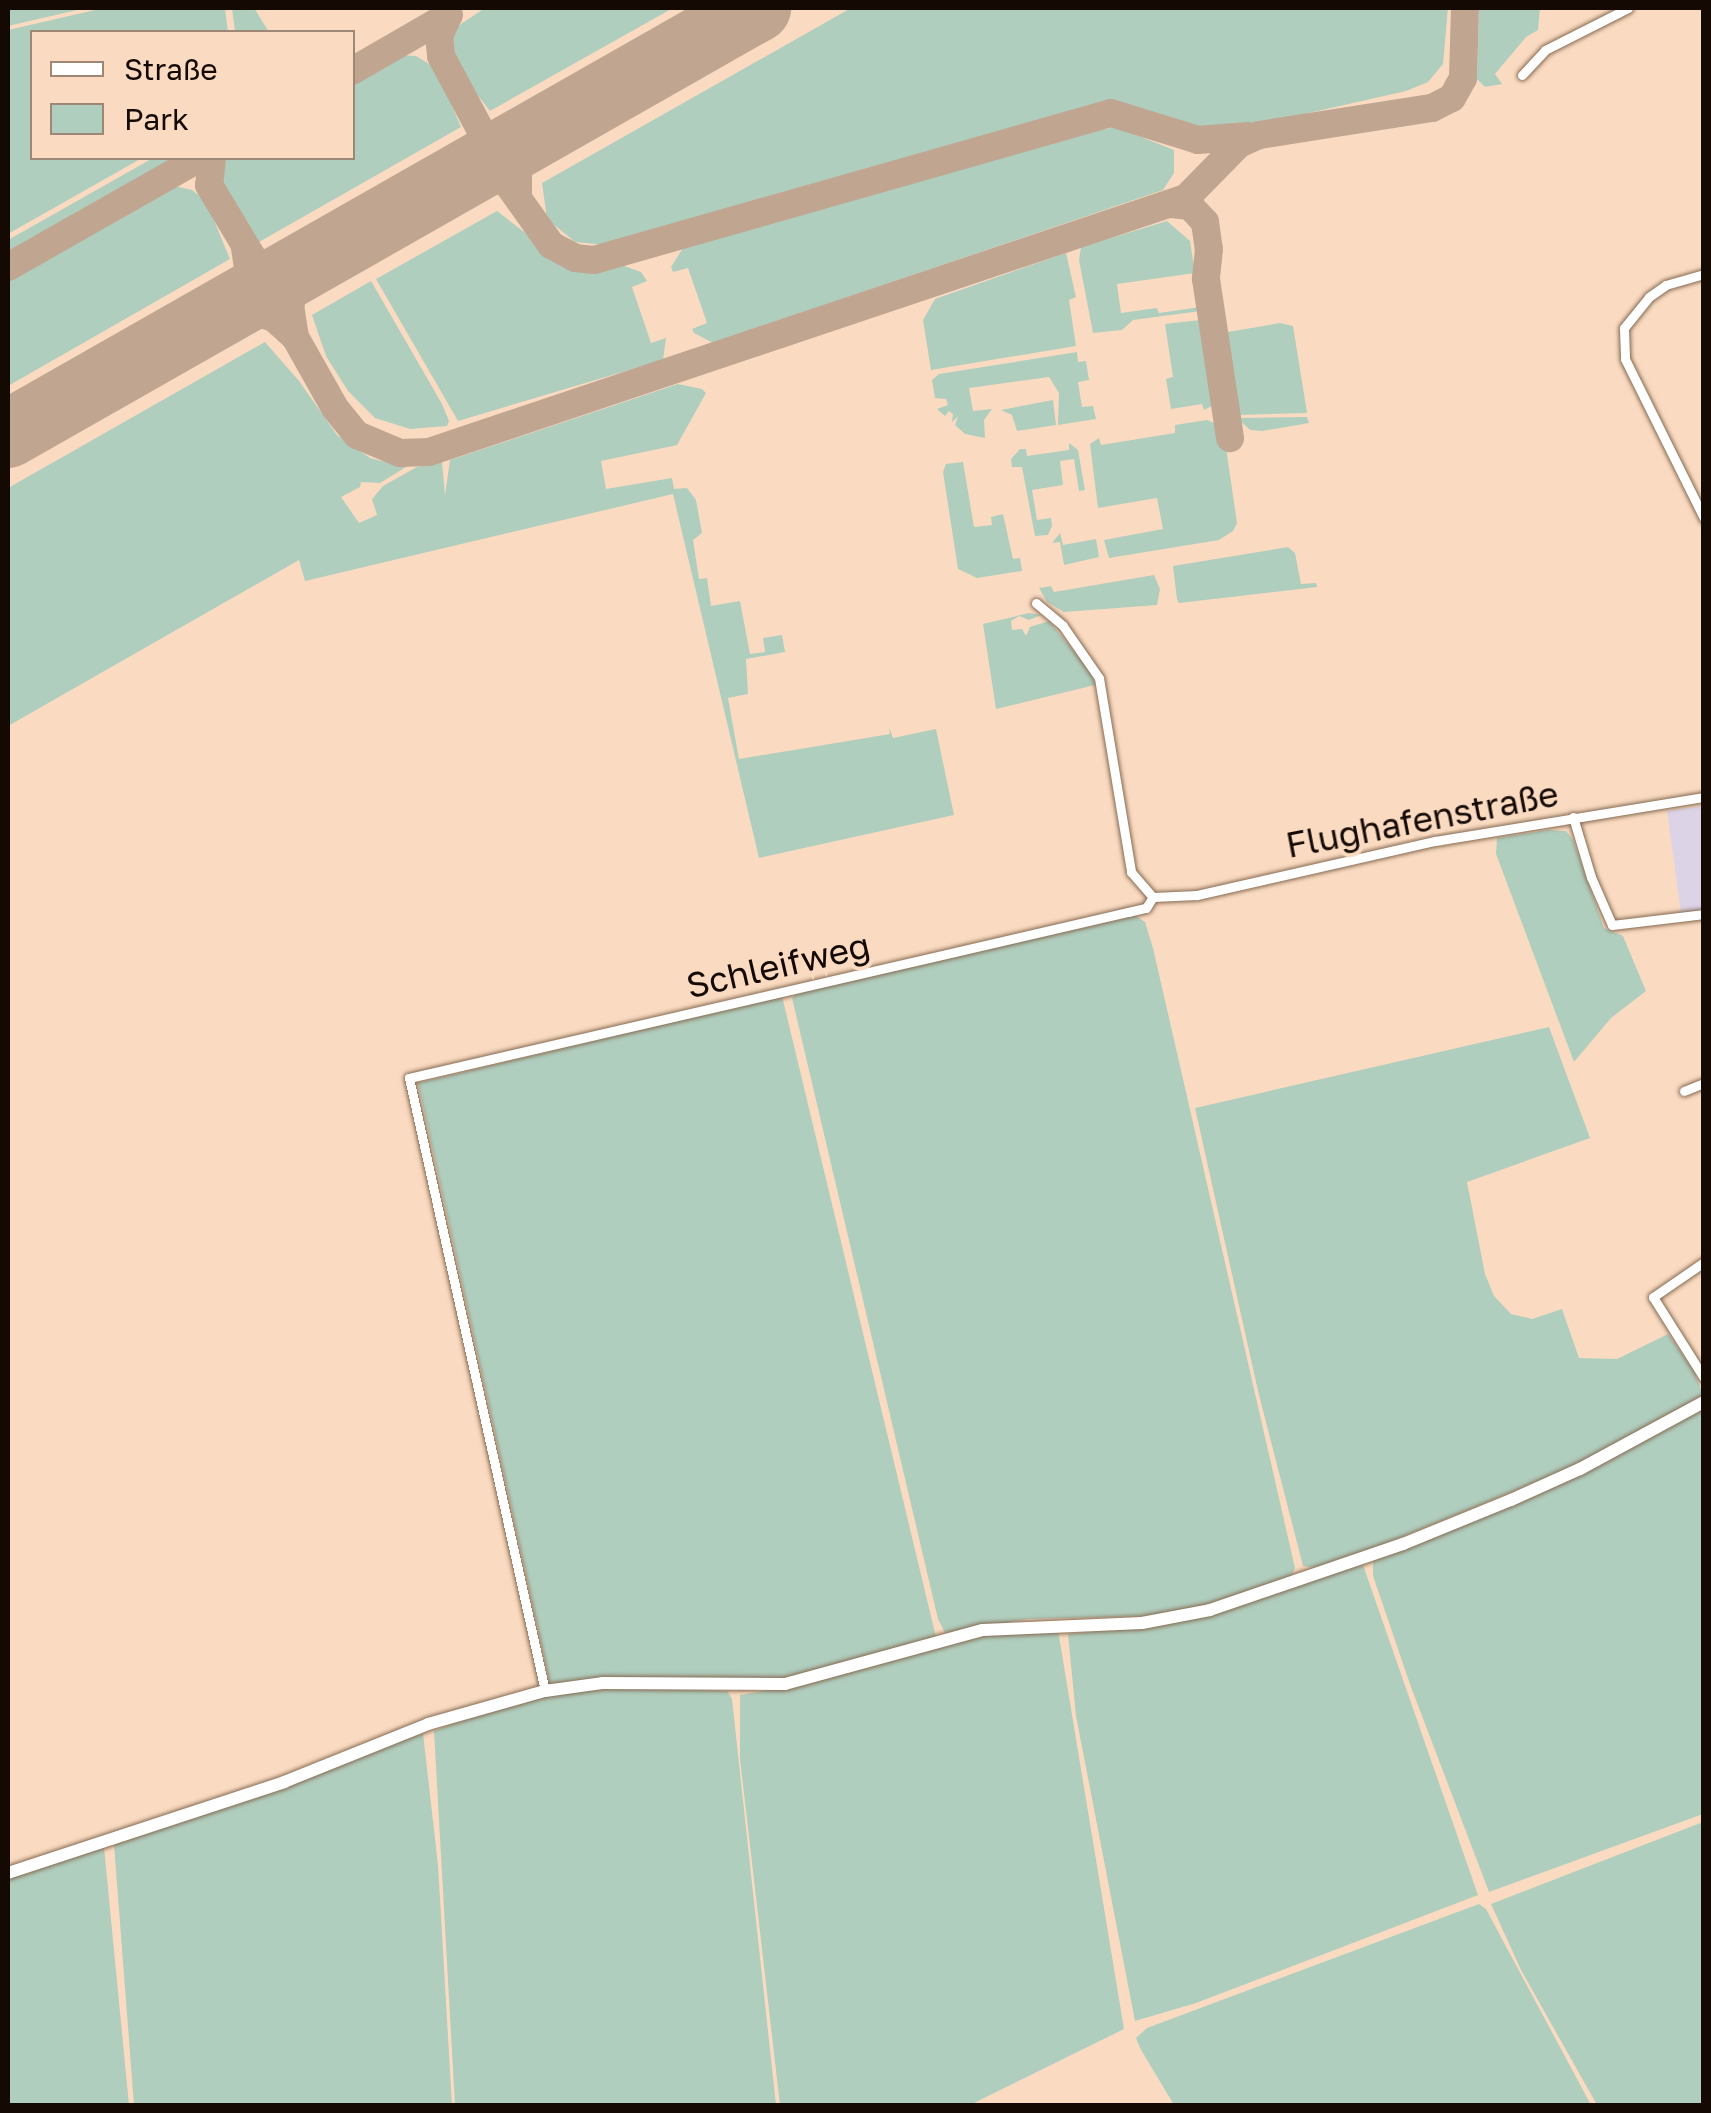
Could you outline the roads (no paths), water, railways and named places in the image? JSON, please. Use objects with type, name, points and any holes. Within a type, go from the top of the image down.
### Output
[{"type":"street","points":[[1522,75],[1545,50],[1628,8]]},
{"type":"street","points":[[1704,274],[1666,285],[1649,297],[1624,328],[1625,359],[1704,518]]},
{"type":"street","points":[[1036,603],[1062,626],[1099,678],[1130,872],[1153,898]]},
{"type":"street","name":"Flughafenstraße","points":[[1153,898],[1197,894],[1406,846],[1704,797]]},
{"type":"street","points":[[1573,818],[1591,878],[1612,925],[1704,914]]},
{"type":"street","name":"Schleifweg","points":[[545,1691],[409,1078],[1146,908],[1153,898]]},
{"type":"street","points":[[1684,1091],[1704,1083]]},
{"type":"street","points":[[1704,1262],[1653,1297],[1704,1378]]},
{"type":"street","points":[[8,1873],[284,1782],[428,1724],[545,1691],[603,1683],[786,1684],[997,1628],[1142,1623],[1188,1615],[1428,1534],[1580,1469],[1704,1402]]}]
